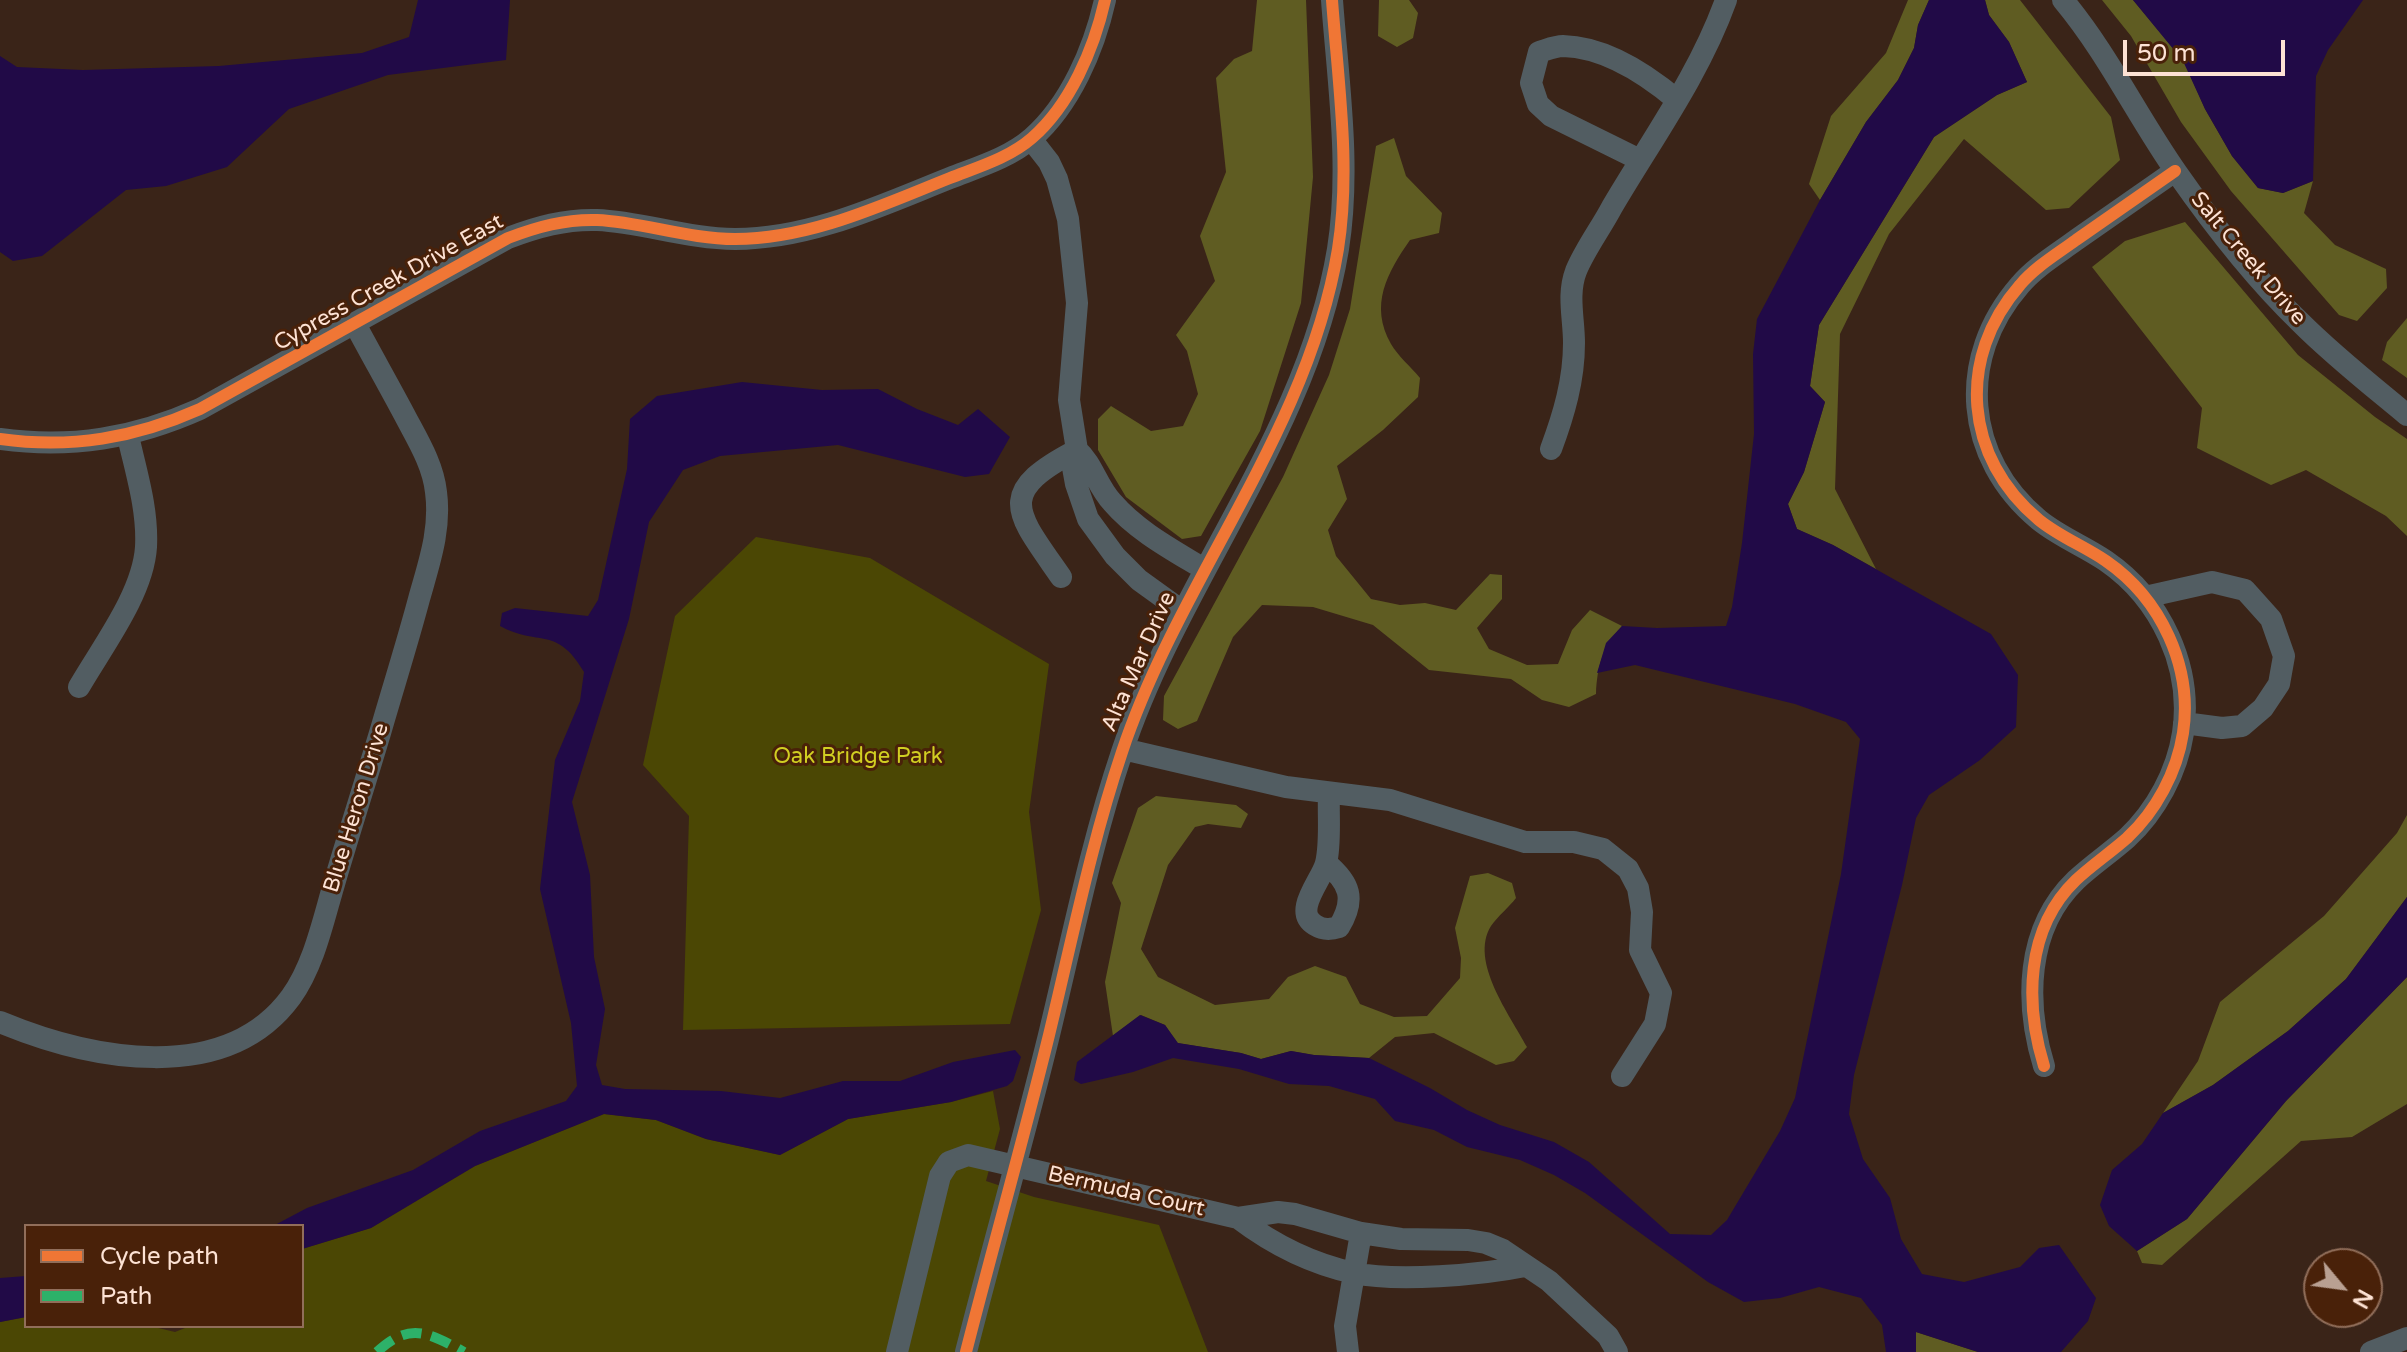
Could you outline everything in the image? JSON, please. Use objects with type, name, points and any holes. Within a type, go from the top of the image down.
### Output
[{"type":"street","name":"Cypress Creek Drive East","points":[[0,439],[70,443],[128,436],[163,426],[200,409],[508,238],[536,227],[566,221],[597,220],[698,237],[735,239],[774,237],[868,211],[1010,154],[1031,139],[1052,118],[1069,93],[1088,53],[1105,0]]},
{"type":"street","name":"Alta Mar Drive","points":[[966,1352],[1048,1038],[1103,811],[1123,749],[1182,611],[1285,417],[1308,363],[1325,306],[1338,249],[1342,205],[1343,146],[1332,0]]},
{"type":"street","points":[[1551,449],[1565,410],[1572,377],[1572,283],[1577,268],[1708,45],[1726,0]]},
{"type":"street","name":"Salt Creek Drive","points":[[2063,0],[2111,64],[2175,171],[2244,261],[2300,322],[2407,415]]},
{"type":"street","points":[[1640,160],[1551,116],[1538,104],[1531,83],[1539,52],[1560,46],[1591,50],[1646,75],[1677,100]]},
{"type":"street","points":[[1031,139],[1049,162],[1057,179],[1068,219],[1077,303],[1069,400],[1077,450],[1072,462],[1088,519],[1115,556],[1139,580],[1182,611]]},
{"type":"street","points":[[2044,1066],[2033,1023],[2031,994],[2035,957],[2043,929],[2056,904],[2074,882],[2128,837],[2149,813],[2176,764],[2185,703],[2182,672],[2173,643],[2145,597],[2105,560],[2040,521],[2003,480],[1984,441],[1977,413],[1976,384],[1980,355],[2000,311],[2020,284],[2037,268],[2175,171]]},
{"type":"street","name":"Blue Heron Drive","points":[[0,1022],[71,1045],[108,1052],[151,1057],[204,1052],[243,1040],[262,1027],[286,1004],[304,975],[323,924],[416,611],[438,521],[436,490],[428,460],[355,324]]},
{"type":"street","points":[[79,687],[131,597],[143,568],[145,516],[128,436]]},
{"type":"street","points":[[1077,450],[1088,459],[1096,481],[1110,500],[1130,521],[1204,569]]},
{"type":"street","points":[[1061,577],[1027,528],[1020,507],[1023,494],[1040,471],[1077,450]]},
{"type":"street","points":[[2145,597],[2212,582],[2245,590],[2271,619],[2284,656],[2279,684],[2263,708],[2242,726],[2222,728],[2184,723]]},
{"type":"street","points":[[1123,749],[1273,785],[1390,800],[1525,842],[1574,842],[1603,849],[1628,869],[1638,888],[1642,912],[1640,950],[1661,993],[1655,1024],[1622,1076]]},
{"type":"street","points":[[1326,863],[1329,794]]},
{"type":"street","name":"Bermuda Court","points":[[897,1352],[940,1176],[949,1162],[968,1155],[1238,1218],[1278,1212],[1361,1233],[1401,1239],[1486,1243],[1503,1250],[1549,1281],[1608,1336],[1617,1352]]},
{"type":"street","name":"Bermuda Court","points":[[1238,1218],[1284,1247],[1354,1273],[1390,1276],[1472,1274],[1525,1266]]},
{"type":"street","points":[[1348,1352],[1345,1326],[1361,1233]]},
{"type":"street","points":[[2371,1352],[2407,1338]]},
{"type":"green space","name":"Oak Bridge Park","points":[[756,537],[870,558],[1049,664],[1029,812],[1041,910],[1010,1024],[683,1030],[689,816],[643,765],[675,616]]},
{"type":"green space","points":[[993,1091],[1000,1129],[986,1181],[1034,1197],[1159,1225],[1208,1352],[0,1352],[0,1322],[24,1317],[24,1328],[158,1328],[175,1332],[185,1328],[304,1328],[304,1248],[371,1228],[475,1166],[604,1114],[656,1120],[706,1139],[780,1155],[848,1119],[951,1102]]},
{"type":"shaded area","points":[[418,0],[510,0],[506,60],[388,75],[289,109],[227,167],[166,186],[126,190],[42,256],[13,261],[0,252],[0,56],[17,67],[83,70],[219,66],[362,53],[409,37]]},
{"type":"shaded area","points":[[1257,0],[1306,0],[1313,177],[1301,303],[1260,431],[1201,536],[1182,539],[1126,497],[1098,450],[1098,419],[1111,406],[1151,431],[1183,426],[1198,394],[1187,351],[1176,335],[1215,281],[1200,236],[1226,172],[1216,78],[1234,59],[1252,51]]},
{"type":"shaded area","points":[[1379,0],[1409,0],[1418,13],[1413,38],[1397,47],[1378,36]]},
{"type":"shaded area","points":[[1908,0],[1929,0],[1918,25],[1914,48],[1898,80],[1866,122],[1820,200],[1809,184],[1831,116],[1886,53]]},
{"type":"shaded area","points":[[1929,0],[1985,0],[1989,15],[2009,42],[2027,82],[1997,95],[1934,137],[1819,325],[1810,386],[1825,402],[1804,472],[1788,504],[1797,529],[1833,545],[1991,634],[2018,675],[2016,727],[1980,760],[1929,795],[1916,818],[1854,1075],[1849,1114],[1863,1159],[1890,1198],[1901,1239],[1922,1274],[1964,1282],[2020,1267],[2039,1248],[2059,1245],[2096,1298],[2088,1321],[2061,1352],[1978,1352],[1916,1332],[1916,1352],[1886,1352],[1882,1325],[1861,1298],[1819,1287],[1780,1298],[1744,1302],[1708,1282],[1585,1193],[1554,1175],[1520,1160],[1467,1147],[1434,1130],[1395,1121],[1375,1099],[1329,1086],[1289,1084],[1239,1069],[1173,1058],[1133,1072],[1081,1084],[1074,1080],[1077,1062],[1140,1015],[1165,1025],[1178,1043],[1261,1059],[1291,1051],[1369,1058],[1467,1110],[1500,1125],[1554,1142],[1589,1162],[1670,1234],[1711,1235],[1727,1220],[1780,1131],[1795,1098],[1841,874],[1860,739],[1846,722],[1795,704],[1635,665],[1597,673],[1606,643],[1622,626],[1726,626],[1742,543],[1754,434],[1753,354],[1757,319],[1820,200],[1866,122],[1898,80],[1914,48],[1918,25]]},
{"type":"shaded area","points":[[1985,0],[2020,0],[2111,117],[2120,160],[2069,208],[2046,210],[1964,139],[1889,234],[1840,334],[1835,489],[1876,569],[1797,529],[1788,504],[1804,472],[1825,402],[1810,386],[1819,325],[1934,137],[1997,95],[2027,82],[2009,42],[1989,15]]},
{"type":"shaded area","points":[[2102,0],[2133,0],[2184,61],[2205,109],[2232,156],[2258,188],[2283,193],[2313,181],[2304,213],[2335,245],[2386,269],[2387,288],[2357,321],[2339,315],[2231,191],[2181,122],[2131,36]]},
{"type":"shaded area","points":[[2133,0],[2363,0],[2328,50],[2316,76],[2313,181],[2283,193],[2258,188],[2232,156],[2205,109],[2183,61]]},
{"type":"shaded area","points":[[1394,138],[1406,176],[1442,213],[1439,233],[1410,240],[1388,277],[1381,303],[1381,316],[1391,344],[1420,378],[1418,397],[1383,430],[1337,466],[1347,499],[1328,530],[1336,556],[1371,599],[1400,605],[1425,603],[1456,610],[1490,574],[1502,575],[1502,599],[1477,628],[1489,649],[1527,665],[1558,664],[1572,630],[1590,610],[1622,626],[1602,657],[1596,694],[1569,707],[1542,700],[1511,679],[1429,670],[1373,625],[1313,607],[1262,605],[1233,637],[1197,721],[1178,729],[1163,720],[1164,696],[1283,477],[1329,375],[1350,309],[1376,146]]},
{"type":"shaded area","points":[[2185,222],[2298,355],[2407,439],[2407,536],[2386,516],[2306,470],[2271,485],[2197,448],[2202,408],[2092,267],[2125,241]]},
{"type":"shaded area","points":[[2407,318],[2407,378],[2382,360],[2387,342]]},
{"type":"shaded area","points":[[742,382],[822,390],[878,389],[958,425],[978,409],[1010,437],[989,474],[965,477],[838,445],[720,456],[683,470],[649,522],[629,619],[572,802],[590,875],[594,957],[605,1009],[596,1065],[602,1085],[625,1089],[721,1091],[780,1098],[843,1081],[900,1081],[953,1062],[1015,1050],[1021,1057],[1013,1081],[1007,1086],[951,1102],[848,1119],[780,1155],[706,1139],[656,1120],[604,1114],[475,1166],[371,1228],[304,1248],[304,1224],[277,1224],[307,1208],[413,1170],[480,1131],[566,1101],[577,1086],[571,1023],[540,889],[555,760],[580,701],[584,672],[574,657],[556,642],[500,626],[502,613],[515,608],[588,616],[598,600],[627,469],[630,419],[657,396]]},
{"type":"shaded area","points":[[1156,796],[1236,805],[1248,814],[1241,828],[1208,824],[1195,827],[1168,865],[1141,949],[1158,977],[1215,1005],[1269,999],[1288,977],[1315,966],[1346,977],[1360,1004],[1394,1017],[1427,1016],[1460,978],[1461,958],[1455,928],[1470,876],[1488,873],[1512,883],[1516,898],[1491,926],[1485,955],[1494,988],[1527,1047],[1514,1061],[1496,1065],[1434,1033],[1395,1037],[1369,1058],[1291,1051],[1261,1059],[1177,1043],[1165,1025],[1141,1015],[1113,1036],[1105,982],[1121,903],[1112,883],[1138,808]]},
{"type":"shaded area","points":[[2407,815],[2407,897],[2346,979],[2288,1031],[2213,1085],[2163,1113],[2198,1061],[2220,1002],[2324,916],[2397,833]]},
{"type":"shaded area","points":[[2407,897],[2407,977],[2286,1101],[2187,1219],[2137,1251],[2109,1226],[2100,1205],[2112,1170],[2142,1144],[2163,1113],[2213,1085],[2288,1031],[2346,979]]},
{"type":"shaded area","points":[[2407,977],[2407,1104],[2352,1137],[2301,1141],[2162,1265],[2142,1263],[2137,1251],[2187,1219],[2286,1101]]},
{"type":"shaded area","points":[[24,1276],[24,1317],[0,1322],[0,1278]]},
{"type":"shaded area","points":[[1916,1332],[1978,1352],[1916,1352]]},
{"type":"marked path","points":[[377,1352],[399,1337],[419,1333],[440,1339],[464,1352]]},
{"type":"cycle path","points":[[0,439],[77,442],[127,434],[176,419],[200,409],[508,238],[540,227],[597,220],[717,238],[763,237],[846,219],[982,166],[1023,145],[1046,125],[1058,109],[1079,75],[1105,0]]},
{"type":"cycle path","points":[[966,1352],[1039,1075],[1091,857],[1122,752],[1176,626],[1272,443],[1300,380],[1322,316],[1338,249],[1343,187],[1342,124],[1332,0]]},
{"type":"cycle path","points":[[2044,1066],[2032,993],[2038,944],[2059,900],[2076,880],[2137,827],[2164,790],[2176,762],[2183,733],[2183,684],[2169,636],[2143,595],[2106,561],[2039,520],[2014,495],[1995,467],[1983,438],[1977,407],[1978,375],[1985,344],[1999,314],[2026,278],[2175,171]]}]
